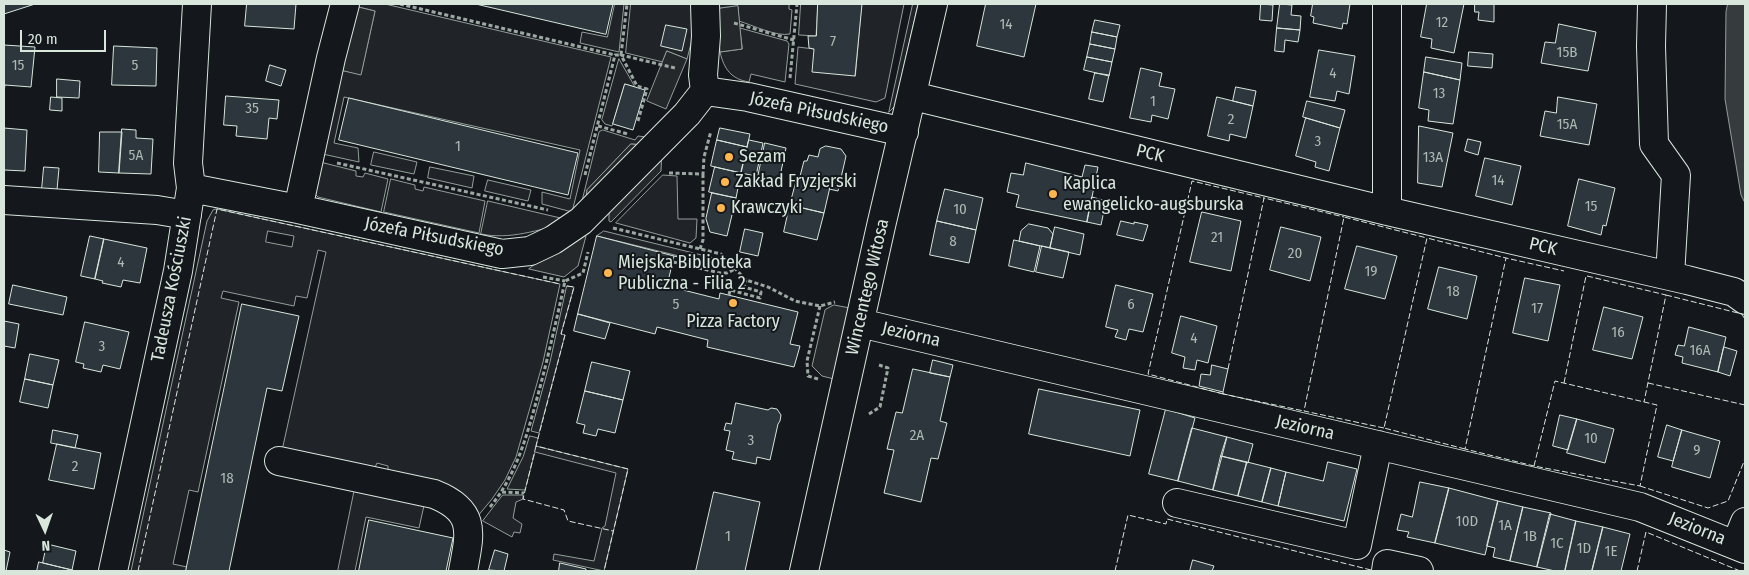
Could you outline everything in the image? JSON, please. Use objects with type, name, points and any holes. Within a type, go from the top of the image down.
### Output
[{"type":"street","name":"Tadeusza Kościuszki","points":[[113,571],[178,271],[191,188],[188,163],[197,4]]},
{"type":"street","points":[[298,209],[345,4]]},
{"type":"street","name":"Wincentego Witosa","points":[[804,571],[851,313],[904,132],[933,4]]},
{"type":"street","points":[[1387,4],[1387,211]]},
{"type":"street","points":[[1652,4],[1651,46],[1654,144],[1676,175],[1670,276]]},
{"type":"street","points":[[704,83],[705,9]]},
{"type":"street","name":"Józefa Piłsudskiego","points":[[191,188],[298,209],[502,254],[530,251],[553,240],[581,221],[687,114],[704,83],[748,97],[904,132]]},
{"type":"street","name":"PCK","points":[[913,96],[1387,211],[1576,264],[1670,276],[1734,292],[1745,300]]},
{"type":"street","points":[[4,200],[157,210],[187,215]]},
{"type":"street","name":"Jeziorna","points":[[851,313],[1378,445],[1640,507],[1742,538]]},
{"type":"street","points":[[1357,545],[1378,445]]},
{"type":"street","points":[[279,461],[434,494],[450,500],[464,516],[469,536],[463,571]]},
{"type":"street","points":[[1177,503],[1357,545],[1386,568],[1419,571]]},
{"type":"path","points":[[400,4],[621,55],[704,83]]},
{"type":"path","points":[[627,4],[621,55],[638,86],[648,89],[636,128]]},
{"type":"path","points":[[789,87],[797,4]]},
{"type":"path","points":[[705,9],[794,40]]},
{"type":"path","points":[[584,180],[615,55]]},
{"type":"path","points":[[700,249],[703,240],[704,157],[713,124]]},
{"type":"path","points":[[598,126],[634,136]]},
{"type":"path","points":[[310,157],[575,216],[593,227],[582,273],[565,281],[536,275]]},
{"type":"path","points":[[662,173],[703,174]]},
{"type":"path","points":[[616,220],[610,227],[721,254],[746,280],[768,287],[795,300],[820,306],[835,302],[851,313]]},
{"type":"path","points":[[673,262],[720,273],[727,273],[735,269]]},
{"type":"path","points":[[729,295],[730,290],[760,298],[762,292],[744,287],[746,280]]},
{"type":"path","points":[[469,536],[502,492],[520,455],[546,368],[565,281]]},
{"type":"path","points":[[502,492],[524,493]]},
{"type":"shaded area","points":[[354,4],[385,4],[611,57],[572,212],[542,204],[542,192],[570,199],[580,150],[344,97],[334,143],[358,148],[359,162],[318,153],[340,70],[361,74],[375,11],[354,6]]},
{"type":"shaded area","points":[[615,4],[624,4],[619,52],[580,43],[582,32],[607,37]]},
{"type":"shaded area","points":[[631,4],[691,4],[695,28],[687,59],[667,51],[663,62],[626,53]]},
{"type":"shaded area","points":[[715,4],[789,4],[789,9],[792,10],[790,34],[778,34],[739,21],[738,7],[716,9]]},
{"type":"shaded area","points":[[801,4],[818,4],[816,36],[799,35]]},
{"type":"shaded area","points":[[862,4],[904,4],[885,98],[876,102],[795,84],[798,47],[814,49],[855,76]]},
{"type":"shaded area","points":[[913,4],[918,4],[895,106],[889,112]]},
{"type":"shaded area","points":[[1728,4],[1745,4],[1745,203],[1741,195],[1725,99],[1726,12]]},
{"type":"shaded area","points":[[354,6],[375,11],[361,75],[340,70]]},
{"type":"shaded area","points":[[738,6],[742,49],[720,52],[716,9]]},
{"type":"shaded area","points":[[740,28],[787,41],[789,44],[785,82],[751,74],[749,82],[743,81],[729,72],[720,52],[742,49]]},
{"type":"shaded area","points":[[667,51],[687,59],[666,109],[647,101]]},
{"type":"shaded area","points":[[619,59],[635,87],[625,84],[612,126],[605,124],[602,120]]},
{"type":"shaded area","points":[[603,130],[635,140],[638,136],[646,137],[644,145],[631,144],[587,190],[585,207],[579,213],[599,132]]},
{"type":"shaded area","points":[[631,144],[644,145],[585,207],[587,190]]},
{"type":"shaded area","points":[[662,148],[661,171],[611,222],[609,221],[609,203]]},
{"type":"shaded area","points":[[374,152],[417,162],[414,174],[371,165]]},
{"type":"shaded area","points":[[316,161],[356,171],[356,176],[363,177],[365,173],[388,179],[381,212],[318,197],[313,192]]},
{"type":"shaded area","points":[[430,167],[474,176],[472,188],[428,178]]},
{"type":"shaded area","points":[[663,175],[677,176],[678,219],[697,219],[696,238],[690,243],[616,223]]},
{"type":"shaded area","points":[[391,179],[415,185],[415,189],[423,191],[424,187],[485,201],[479,233],[384,212]]},
{"type":"shaded area","points":[[488,180],[531,190],[528,201],[485,191]]},
{"type":"shaded area","points":[[488,201],[569,220],[566,223],[513,235],[492,236],[481,234]]},
{"type":"shaded area","points":[[217,209],[560,284],[543,362],[516,457],[505,480],[477,517],[388,479],[388,466],[377,463],[371,476],[281,455],[326,252],[318,250],[307,298],[296,296],[294,306],[223,291],[221,298],[239,302],[198,492],[189,490],[173,564],[187,567],[186,571],[131,571],[207,221],[213,210]],"holes":[[[268,231],[294,236],[292,247],[266,242]]]},
{"type":"shaded area","points":[[580,231],[586,236],[578,266],[564,277],[529,269]]},
{"type":"shaded area","points":[[604,231],[718,259],[724,267],[597,236]]},
{"type":"shaded area","points":[[567,286],[574,287],[561,334],[565,335],[539,433],[531,431],[550,362]]},
{"type":"shaded area","points":[[834,305],[850,308],[834,379],[822,376],[812,366],[825,310]]},
{"type":"shaded area","points":[[530,436],[538,438],[536,446],[628,469],[604,571],[553,560],[554,554],[594,561],[602,528],[605,526],[616,473],[535,452],[525,490],[507,489],[523,457]]},
{"type":"shaded area","points":[[355,488],[425,501],[419,528],[366,517],[355,571],[338,571]]},
{"type":"shaded area","points":[[503,495],[523,495],[523,499],[516,502],[513,518],[522,524],[520,533],[514,532],[512,537],[483,521]]},
{"type":"building","points":[[4,4],[35,4],[4,14]]},
{"type":"building","points":[[247,4],[296,4],[294,29],[245,26]]},
{"type":"building","points":[[476,4],[613,4],[606,34]]},
{"type":"building","points":[[818,4],[862,4],[855,76],[812,72],[814,49],[809,48],[808,36],[816,36]]},
{"type":"building","points":[[986,4],[1036,4],[1024,57],[977,46]]},
{"type":"building","points":[[1261,4],[1273,5],[1272,21],[1260,20]]},
{"type":"building","points":[[1280,4],[1292,5],[1291,15],[1301,16],[1300,30],[1277,28]]},
{"type":"building","points":[[1313,4],[1350,4],[1347,24],[1343,23],[1342,29],[1313,23],[1314,17],[1311,16]]},
{"type":"building","points":[[1427,4],[1464,4],[1454,53],[1431,48],[1432,39],[1421,37]]},
{"type":"building","points":[[1475,4],[1494,4],[1494,22],[1478,20],[1479,12],[1475,12]]},
{"type":"building","points":[[1095,20],[1120,25],[1117,37],[1092,32]]},
{"type":"building","points":[[1559,24],[1596,32],[1588,71],[1541,63],[1545,42],[1555,43]]},
{"type":"building","points":[[666,25],[687,29],[682,51],[661,46]]},
{"type":"building","points":[[1277,28],[1300,30],[1298,42],[1285,40],[1284,52],[1275,51]]},
{"type":"building","points":[[1092,32],[1117,37],[1115,49],[1090,44]]},
{"type":"building","points":[[1090,44],[1115,49],[1112,62],[1087,57]]},
{"type":"building","points":[[4,45],[35,47],[31,87],[5,85],[4,91]]},
{"type":"building","points":[[114,46],[157,48],[156,86],[112,85]]},
{"type":"building","points":[[1319,50],[1355,56],[1349,94],[1337,91],[1335,101],[1310,97]]},
{"type":"building","points":[[1469,52],[1493,54],[1492,68],[1468,66]]},
{"type":"building","points":[[1087,57],[1112,62],[1109,76],[1084,70]]},
{"type":"building","points":[[1426,57],[1462,63],[1460,80],[1424,72]]},
{"type":"building","points":[[270,65],[286,70],[281,86],[266,81]]},
{"type":"building","points":[[1141,68],[1162,73],[1159,86],[1175,89],[1168,119],[1152,115],[1151,122],[1130,118]]},
{"type":"building","points":[[1424,72],[1460,80],[1453,124],[1428,121],[1429,110],[1419,108]]},
{"type":"building","points":[[1095,73],[1109,75],[1103,102],[1089,99]]},
{"type":"building","points":[[57,79],[80,81],[79,98],[57,97]]},
{"type":"building","points":[[625,84],[645,90],[633,130],[613,124]]},
{"type":"building","points":[[1236,87],[1256,91],[1253,106],[1233,101]]},
{"type":"building","points":[[226,96],[279,100],[277,119],[269,118],[267,139],[236,136],[237,126],[224,125]]},
{"type":"building","points":[[51,97],[62,98],[62,111],[50,110]]},
{"type":"building","points":[[1217,97],[1253,106],[1246,138],[1230,134],[1229,141],[1208,136]]},
{"type":"building","points":[[1558,97],[1597,104],[1589,145],[1540,136],[1545,111],[1556,113]]},
{"type":"building","points":[[349,98],[578,153],[568,195],[339,140]]},
{"type":"building","points":[[1307,101],[1345,110],[1340,128],[1303,117]]},
{"type":"building","points":[[1306,118],[1340,128],[1329,171],[1315,167],[1316,162],[1296,156]]},
{"type":"building","points":[[1419,126],[1453,133],[1442,187],[1418,183]]},
{"type":"building","points":[[4,128],[27,130],[25,171],[4,170]]},
{"type":"building","points":[[720,128],[750,134],[747,147],[717,140]]},
{"type":"building","points":[[122,129],[136,130],[136,138],[153,139],[151,174],[119,173]]},
{"type":"building","points":[[100,132],[122,132],[119,173],[99,172]]},
{"type":"building","points":[[1468,139],[1481,142],[1478,155],[1465,151]]},
{"type":"building","name":"Sezam","points":[[717,140],[747,147],[741,173],[711,166]]},
{"type":"building","points":[[749,140],[763,143],[756,176],[741,173]]},
{"type":"building","points":[[765,143],[786,148],[779,181],[758,177]]},
{"type":"building","points":[[826,146],[841,149],[846,156],[838,191],[829,189],[830,187],[799,180],[804,161],[807,161],[809,155],[818,157],[820,149]]},
{"type":"building","points":[[1485,158],[1521,166],[1512,205],[1476,196]]},
{"type":"building","name":"Kaplica ewangelicko-augsburska","points":[[1026,163],[1082,177],[1085,165],[1098,167],[1087,222],[1016,207],[1019,195],[1007,192],[1011,173],[1023,175]]},
{"type":"building","points":[[44,167],[59,168],[57,190],[42,189]]},
{"type":"building","name":"Zakład Fryzjerski","points":[[715,167],[741,173],[736,198],[709,192]]},
{"type":"building","points":[[797,179],[830,187],[824,213],[790,205]]},
{"type":"building","points":[[1579,179],[1615,188],[1606,226],[1603,225],[1601,235],[1568,226]]},
{"type":"building","points":[[945,189],[983,198],[976,230],[937,221]]},
{"type":"building","name":"Krawczyki","points":[[712,193],[736,198],[727,236],[710,232],[706,219]]},
{"type":"building","points":[[1092,197],[1106,201],[1101,225],[1087,222]]},
{"type":"building","points":[[790,205],[824,213],[817,240],[784,232]]},
{"type":"building","points":[[1202,212],[1241,221],[1231,271],[1190,262]]},
{"type":"building","points":[[937,221],[976,230],[969,263],[930,255]]},
{"type":"building","points":[[1121,221],[1148,225],[1143,241],[1117,235]]},
{"type":"building","points":[[1029,224],[1048,228],[1053,234],[1050,248],[1019,241],[1021,231]]},
{"type":"building","points":[[1055,227],[1084,234],[1080,255],[1050,248]]},
{"type":"building","points":[[1281,227],[1321,237],[1310,281],[1270,270]]},
{"type":"building","points":[[745,229],[763,233],[758,256],[740,252]]},
{"type":"building","points":[[90,236],[104,239],[95,279],[81,276]]},
{"type":"building","points":[[597,236],[674,256],[667,286],[719,299],[720,293],[798,312],[790,344],[800,346],[794,367],[707,347],[708,340],[657,327],[655,334],[578,314]]},
{"type":"building","points":[[104,239],[147,248],[140,283],[123,280],[121,287],[102,283],[103,281],[95,279]]},
{"type":"building","points":[[1014,240],[1040,246],[1034,272],[1009,266]]},
{"type":"building","points":[[1042,246],[1069,252],[1063,278],[1036,272]]},
{"type":"building","points":[[1357,246],[1397,256],[1385,299],[1345,289]]},
{"type":"building","points":[[1439,267],[1477,276],[1467,319],[1428,309]]},
{"type":"building","points":[[1525,278],[1560,285],[1548,341],[1513,333]]},
{"type":"building","points":[[13,285],[67,297],[63,315],[9,304]]},
{"type":"building","points":[[1116,285],[1153,294],[1143,332],[1129,329],[1126,340],[1115,337],[1118,330],[1106,327]]},
{"type":"building","points":[[242,304],[299,316],[282,391],[267,388],[229,571],[186,571]]},
{"type":"building","points":[[1604,307],[1643,317],[1632,359],[1593,350]]},
{"type":"building","points":[[578,314],[610,323],[605,339],[574,331]]},
{"type":"building","points":[[1181,316],[1217,326],[1208,363],[1197,360],[1195,370],[1183,368],[1185,357],[1172,353]]},
{"type":"building","points":[[4,321],[19,324],[15,348],[4,346]]},
{"type":"building","points":[[85,322],[129,332],[120,369],[103,365],[101,372],[83,368],[84,364],[76,362]]},
{"type":"building","points":[[1689,327],[1726,337],[1718,372],[1682,363],[1683,357],[1675,355],[1678,345],[1684,346]]},
{"type":"building","points":[[1724,347],[1737,351],[1730,376],[1718,372]]},
{"type":"building","points":[[30,354],[59,360],[53,385],[25,379]]},
{"type":"building","points":[[933,360],[953,365],[950,377],[930,373]]},
{"type":"building","points":[[592,362],[630,371],[623,400],[585,391]]},
{"type":"building","points":[[1212,365],[1228,369],[1223,392],[1199,386],[1201,374],[1210,375]]},
{"type":"building","points":[[913,369],[950,377],[940,421],[947,423],[938,459],[931,458],[921,502],[884,493],[894,450],[887,449],[896,412],[902,413]]},
{"type":"building","points":[[25,379],[53,385],[48,408],[20,402]]},
{"type":"building","points":[[1039,389],[1140,410],[1130,456],[1029,434]]},
{"type":"building","points":[[585,391],[623,400],[615,433],[598,429],[596,436],[583,433],[585,425],[577,423]]},
{"type":"building","points":[[736,403],[768,410],[771,408],[777,409],[781,415],[770,460],[757,457],[756,464],[732,459],[734,452],[726,450],[730,431],[724,430],[726,423],[731,424]]},
{"type":"building","points":[[1166,409],[1195,418],[1178,481],[1149,474]]},
{"type":"building","points":[[1560,415],[1577,419],[1568,450],[1553,446]]},
{"type":"building","points":[[1577,419],[1614,429],[1605,463],[1567,453]]},
{"type":"building","points":[[1667,425],[1682,430],[1673,461],[1658,457]]},
{"type":"building","points":[[1192,428],[1227,437],[1213,490],[1178,481]]},
{"type":"building","points":[[53,430],[78,435],[75,448],[51,443]]},
{"type":"building","points":[[1682,430],[1720,441],[1710,478],[1672,467]]},
{"type":"building","points":[[1227,437],[1253,444],[1248,463],[1221,456]]},
{"type":"building","points":[[57,444],[101,453],[94,489],[49,480]]},
{"type":"building","points":[[1221,456],[1247,462],[1238,496],[1213,490]]},
{"type":"building","points":[[1247,462],[1271,468],[1262,502],[1238,496]]},
{"type":"building","points":[[1328,462],[1357,469],[1344,521],[1278,506],[1286,472],[1323,481]]},
{"type":"building","points":[[1271,468],[1286,472],[1278,506],[1262,502]]},
{"type":"building","points":[[1420,482],[1449,488],[1435,543],[1407,537],[1409,532],[1397,530],[1401,514],[1412,517]]},
{"type":"building","points":[[1449,488],[1498,501],[1485,555],[1435,543]]},
{"type":"building","points":[[714,492],[760,502],[745,571],[696,571]]},
{"type":"building","points":[[1498,501],[1523,507],[1510,561],[1493,557],[1495,548],[1487,546]]},
{"type":"building","points":[[1523,507],[1551,513],[1537,567],[1510,561]]},
{"type":"building","points":[[1550,514],[1576,521],[1565,571],[1537,567]]},
{"type":"building","points":[[369,520],[453,538],[446,571],[359,571]]},
{"type":"building","points":[[1576,521],[1603,527],[1592,571],[1565,571]]},
{"type":"building","points":[[1603,527],[1630,534],[1621,571],[1592,571]]},
{"type":"building","points":[[47,544],[76,551],[72,570],[43,563]]},
{"type":"building","points":[[4,550],[10,552],[6,571],[4,571]]},
{"type":"building","points":[[495,550],[508,554],[504,571],[489,570]]},
{"type":"building","points":[[1193,560],[1214,566],[1212,571],[1190,571]]},
{"type":"building","points":[[39,562],[72,570],[76,571],[37,571]]},
{"type":"building","points":[[560,563],[586,569],[586,571],[559,571]]},
{"type":"fence","points":[[1223,394],[1148,374],[1192,181],[1264,198]]},
{"type":"fence","points":[[1228,369],[1264,198],[1344,217]]},
{"type":"fence","points":[[138,571],[217,209],[560,284]]},
{"type":"fence","points":[[1384,428],[1304,411],[1344,217],[1427,238]]},
{"type":"fence","points":[[1465,449],[1384,428],[1427,238],[1506,258]]},
{"type":"fence","points":[[674,256],[720,267]]},
{"type":"fence","points":[[1534,466],[1555,381],[1657,405],[1640,486],[1534,466],[1465,449],[1506,258],[1564,271]]},
{"type":"fence","points":[[1564,383],[1586,276]]},
{"type":"fence","points":[[1587,276],[1666,295],[1644,402]]},
{"type":"fence","points":[[567,286],[574,287],[561,334],[565,335],[536,446],[628,469],[604,571]]},
{"type":"fence","points":[[1666,295],[1742,314],[1745,320]]},
{"type":"fence","points":[[1648,383],[1745,405]]},
{"type":"fence","points":[[1223,392],[1223,394],[1304,411]]},
{"type":"fence","points":[[536,446],[523,499],[564,510],[568,521],[613,531]]},
{"type":"fence","points":[[1640,486],[1708,508],[1728,501],[1745,459]]},
{"type":"fence","points":[[1115,571],[1128,515],[1166,524],[1167,519],[1371,571]]},
{"type":"fence","points":[[1637,571],[1646,532],[1740,571]]},
{"type":"place","name":"Sezam","points":[[729,157]]},
{"type":"place","name":"Zakład Fryzjerski","points":[[725,182]]},
{"type":"place","name":"Kaplica ewangelicko-augsburska","points":[[1053,194]]},
{"type":"place","name":"Krawczyki","points":[[721,208]]},
{"type":"place","name":"Miejska Biblioteka Publiczna - Filia 2","points":[[608,273]]},
{"type":"place","name":"Pizza Factory","points":[[733,303]]}]
